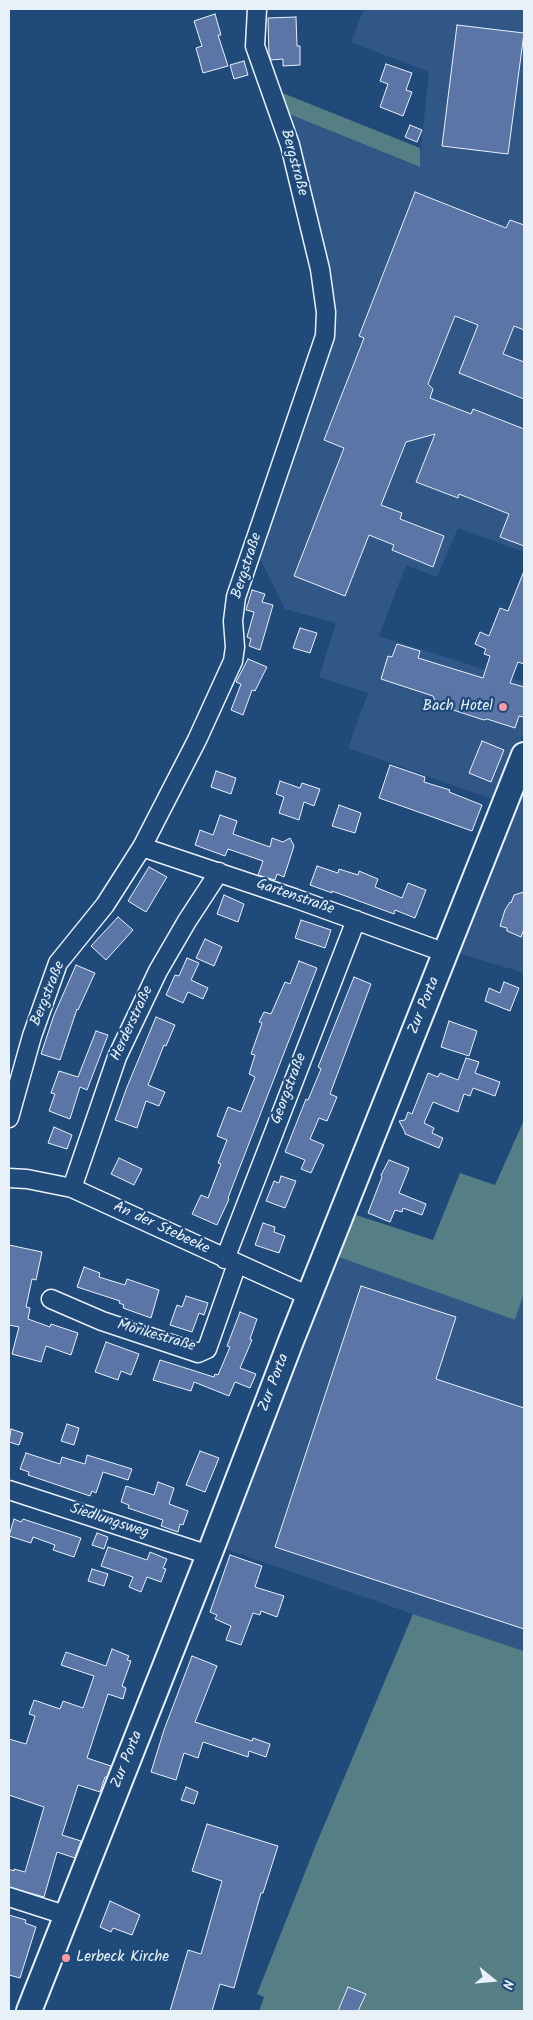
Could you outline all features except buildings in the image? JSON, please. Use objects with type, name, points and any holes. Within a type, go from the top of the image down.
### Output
[{"type":"main road","name":"Zur Porta","points":[[29,2011],[65,1915],[209,1555],[308,1296],[524,755]]},
{"type":"street","name":"Bergstraße","points":[[9,1118],[32,1036],[58,962],[105,905],[142,847],[197,740],[233,661],[235,647],[233,621],[236,597],[326,336],[326,312],[320,269],[290,145],[255,46],[258,9]]},
{"type":"street","name":"Gartenstraße","points":[[142,847],[219,872],[446,953]]},
{"type":"street","name":"Herderstraße","points":[[72,1188],[117,1058],[158,971],[187,921],[219,872]]},
{"type":"street","name":"Georgstraße","points":[[231,1261],[356,920]]},
{"type":"street","name":"An der Stebeeke","points":[[9,1178],[27,1179],[72,1188],[308,1296]]},
{"type":"street","name":"Mörikestraße","points":[[51,1299],[102,1321],[198,1352],[207,1349],[231,1261]]},
{"type":"street","name":"Siedlungsweg","points":[[9,1490],[209,1555]]},
{"type":"street","points":[[9,1897],[65,1915]]},
{"type":"shaded area","points":[[364,9],[524,9],[524,552],[458,528],[437,577],[406,565],[379,636],[524,682],[524,732],[497,801],[348,748],[368,693],[319,677],[336,623],[285,609],[250,538],[314,343],[321,314],[317,273],[274,108],[419,167],[429,72],[351,42]]},
{"type":"shaded area","points":[[524,791],[524,973],[458,953]]},
{"type":"shaded area","points":[[333,1255],[515,1320],[524,1293],[524,1651],[223,1548]]},
{"type":"green space","points":[[265,86],[420,148],[420,167],[274,108]]},
{"type":"green space","points":[[524,1120],[524,1293],[515,1320],[333,1255],[350,1213],[433,1240],[460,1173],[495,1185]]},
{"type":"green space","points":[[413,1614],[524,1651],[524,2011],[259,2011],[264,1997],[257,1994],[315,1847]]},
{"type":"place","name":"Bach Hotel","points":[[503,707]]},
{"type":"place","name":"Lerbeck Kirche","points":[[66,1958]]}]
